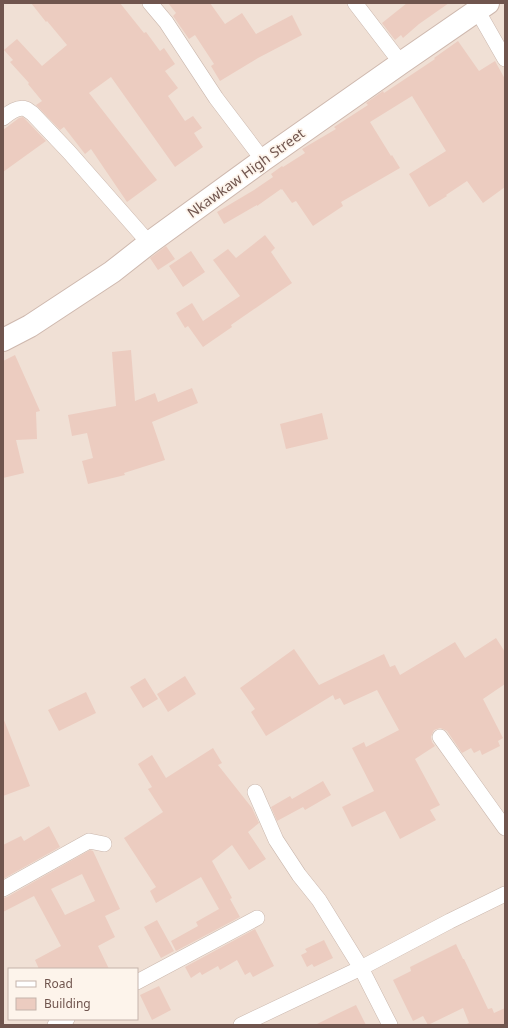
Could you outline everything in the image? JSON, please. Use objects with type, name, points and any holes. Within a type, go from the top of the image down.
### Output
[{"type":"main road","name":"Nkawkaw High Street","points":[[3,340],[30,326],[112,272],[148,243],[263,160],[482,6]]},
{"type":"street","points":[[150,3],[166,22],[216,98],[263,160]]},
{"type":"street","points":[[355,3],[401,62]]},
{"type":"street","points":[[482,6],[505,59]]},
{"type":"street","points":[[3,118],[18,108],[26,109],[32,113],[69,152],[148,243]]},
{"type":"street","points":[[440,737],[505,828]]},
{"type":"street","points":[[255,792],[276,840],[299,875],[319,900],[360,968],[390,1025]]},
{"type":"street","points":[[3,889],[89,842],[104,844]]},
{"type":"street","points":[[241,1025],[360,968],[505,894]]},
{"type":"street","points":[[138,981],[257,918]]},
{"type":"street","points":[[55,1025],[65,1020]]},
{"type":"shaded area","points":[[3,3],[505,3],[505,1025],[3,1025]]},
{"type":"building","points":[[31,3],[120,3],[144,33],[146,32],[160,51],[164,48],[175,64],[165,71],[178,88],[168,96],[185,121],[193,116],[202,128],[194,133],[203,147],[175,167],[111,77],[89,93],[157,180],[127,202],[91,149],[85,154],[64,127],[60,130],[36,105],[42,101],[28,84],[29,83],[10,62],[13,60],[4,50],[17,39],[42,66],[67,45]]},
{"type":"building","points":[[168,3],[210,3],[225,24],[242,13],[256,34],[292,15],[302,35],[258,58],[220,81],[211,66],[214,64],[195,35],[189,39],[173,16],[176,13]]},
{"type":"building","points":[[407,3],[449,3],[419,24],[403,38],[401,35],[395,40],[382,23]]},
{"type":"building","points":[[458,41],[479,71],[495,61],[505,79],[505,187],[483,203],[467,181],[429,207],[409,174],[446,151],[412,96],[370,122],[400,168],[341,202],[343,206],[313,226],[296,201],[292,203],[282,189],[257,206],[224,224],[217,212],[273,177],[271,174],[305,153],[302,149],[336,129],[334,127],[368,105],[366,103],[383,91],[384,93],[435,59],[434,58]]},
{"type":"building","points":[[23,117],[46,141],[3,172],[3,130],[19,118]]},
{"type":"building","points":[[265,235],[275,248],[271,252],[292,283],[231,325],[232,327],[203,347],[188,326],[185,328],[176,313],[192,303],[203,321],[240,296],[213,260],[228,249],[236,258]]},
{"type":"building","points":[[166,246],[175,259],[158,270],[150,258]]},
{"type":"building","points":[[191,251],[205,272],[183,287],[169,266]]},
{"type":"building","points":[[131,350],[135,401],[155,393],[158,402],[192,388],[198,403],[152,422],[165,460],[124,473],[125,475],[88,484],[82,461],[93,458],[87,433],[72,436],[68,415],[116,406],[112,352]]},
{"type":"building","points":[[15,355],[40,411],[36,412],[37,439],[16,440],[24,473],[3,478],[3,361]]},
{"type":"building","points":[[322,413],[328,439],[286,449],[280,424]]},
{"type":"building","points":[[496,638],[505,652],[505,684],[483,699],[503,738],[498,741],[500,746],[482,755],[480,750],[474,753],[471,748],[462,753],[447,731],[440,728],[434,730],[431,737],[435,746],[415,759],[440,805],[430,810],[436,820],[400,839],[385,811],[352,827],[342,807],[374,791],[352,748],[364,742],[366,747],[399,730],[377,690],[344,705],[340,698],[335,700],[333,695],[266,736],[251,712],[255,709],[240,688],[294,649],[319,685],[384,654],[390,667],[395,665],[400,675],[455,642],[465,658]]},
{"type":"building","points":[[185,676],[196,694],[168,712],[157,694]]},
{"type":"building","points":[[145,678],[158,699],[143,708],[130,687]]},
{"type":"building","points":[[86,692],[96,713],[59,731],[48,710]]},
{"type":"building","points":[[3,720],[30,786],[3,796]]},
{"type":"building","points":[[213,748],[222,763],[218,765],[252,808],[259,823],[248,832],[266,859],[249,870],[232,845],[212,861],[232,898],[230,899],[240,917],[176,951],[171,941],[198,926],[196,922],[219,909],[201,877],[156,903],[150,891],[156,887],[124,838],[163,812],[148,789],[152,787],[138,764],[152,755],[166,778]]},
{"type":"building","points":[[323,781],[331,795],[305,810],[303,807],[277,821],[271,807],[290,796],[292,799]]},
{"type":"building","points":[[49,826],[60,847],[3,879],[3,845],[21,836],[24,841]]},
{"type":"building","points":[[90,850],[93,851],[120,909],[105,916],[115,937],[98,946],[109,968],[39,968],[35,960],[61,946],[34,896],[3,912],[3,898]],"holes":[[[82,874],[95,901],[65,915],[51,889]]]},
{"type":"building","points":[[157,920],[174,951],[161,958],[144,927]]},
{"type":"building","points":[[255,929],[274,966],[253,977],[250,972],[245,975],[237,960],[220,970],[218,966],[202,975],[200,972],[191,978],[185,967]]},
{"type":"building","points":[[324,940],[333,958],[314,967],[312,964],[307,967],[301,955],[307,952],[305,949]]},
{"type":"building","points":[[456,944],[488,1009],[492,1008],[494,1013],[505,1008],[505,1025],[464,1025],[469,1023],[463,1008],[428,1025],[423,1016],[413,1021],[393,980],[411,971],[410,967]]},
{"type":"building","points":[[159,986],[171,1010],[152,1020],[140,995]]},
{"type":"building","points":[[356,1005],[366,1025],[315,1025],[341,1012]]}]
